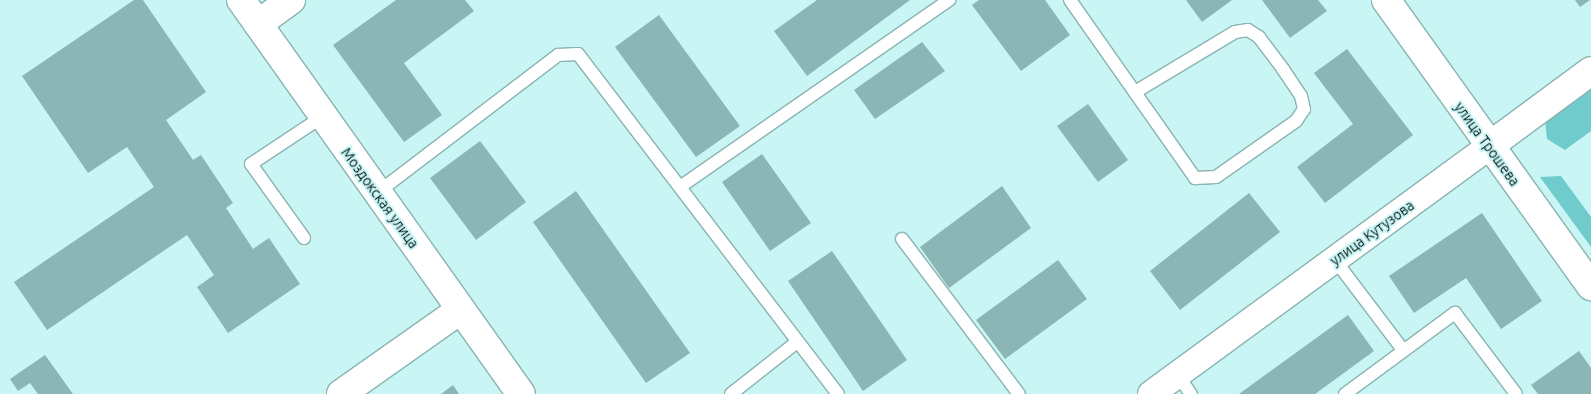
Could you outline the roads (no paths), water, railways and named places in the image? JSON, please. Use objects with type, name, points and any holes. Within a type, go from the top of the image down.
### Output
[{"type":"street","name":"Моздокская улица","points":[[241,0],[322,117],[520,394]]},
{"type":"street","points":[[258,24],[291,0]]},
{"type":"street","name":"улица Трошева","points":[[1386,0],[1488,147],[1591,286]]},
{"type":"street","name":"улица Кутузова","points":[[1151,394],[1184,384],[1335,260],[1591,71]]},
{"type":"street","points":[[341,394],[460,310]]},
{"type":"lane","points":[[680,186],[949,0]]},
{"type":"lane","points":[[1070,0],[1189,173],[1201,180],[1216,177],[1296,121],[1304,110],[1301,96],[1283,69],[1259,38],[1248,30],[1234,32],[1135,92]]},
{"type":"lane","points":[[377,193],[558,55],[572,52],[584,59],[838,394]]},
{"type":"lane","points":[[304,238],[251,164],[322,117]]},
{"type":"lane","points":[[902,239],[1019,394]]},
{"type":"lane","points":[[1335,260],[1403,350]]},
{"type":"lane","points":[[1345,394],[1455,313],[1516,394]]},
{"type":"lane","points":[[731,394],[797,342]]}]
